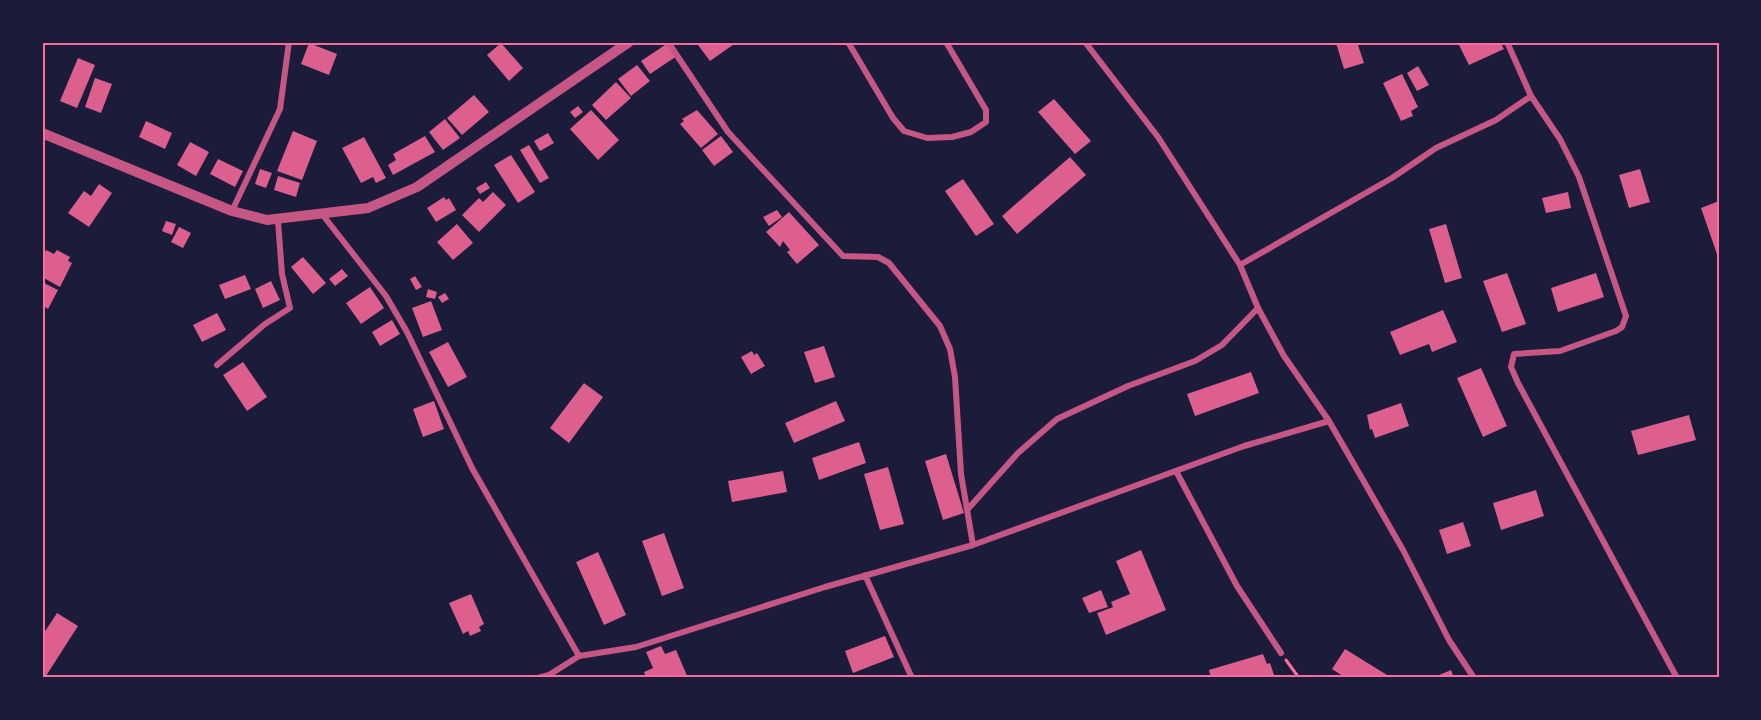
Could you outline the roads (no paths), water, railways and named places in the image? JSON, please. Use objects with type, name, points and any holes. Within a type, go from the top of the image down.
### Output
[{"type":"street","points":[[232,211],[280,109],[289,42]]},
{"type":"street","points":[[42,133],[232,211],[278,221],[368,208],[417,187],[629,42]]},
{"type":"street","points":[[668,42],[728,132],[843,256],[878,257],[889,263],[940,326],[950,349],[955,377],[961,474],[973,545]]},
{"type":"street","points":[[848,42],[892,118],[903,131],[927,138],[971,132],[986,122],[986,110],[946,42]]},
{"type":"street","points":[[1085,42],[1158,137],[1240,265],[1258,308],[1284,356],[1329,421],[1403,550],[1449,640],[1474,678]]},
{"type":"street","points":[[1507,42],[1531,96],[1560,139],[1579,177],[1626,316],[1622,327],[1616,331],[1560,351],[1514,354],[1511,367],[1677,678]]},
{"type":"street","points":[[1240,265],[1392,178],[1436,148],[1496,120],[1531,96]]},
{"type":"street","points":[[322,214],[386,296],[407,332],[472,468],[579,656]]},
{"type":"street","points":[[217,365],[265,324],[290,308],[282,274],[278,221]]},
{"type":"street","points":[[967,510],[1018,453],[1057,419],[1128,386],[1195,361],[1222,345],[1258,308]]},
{"type":"street","points":[[538,678],[549,675],[579,656],[636,647],[865,575],[973,545],[1244,446],[1329,421]]},
{"type":"street","points":[[1176,471],[1237,586],[1281,653]]},
{"type":"street","points":[[865,575],[912,678]]}]
